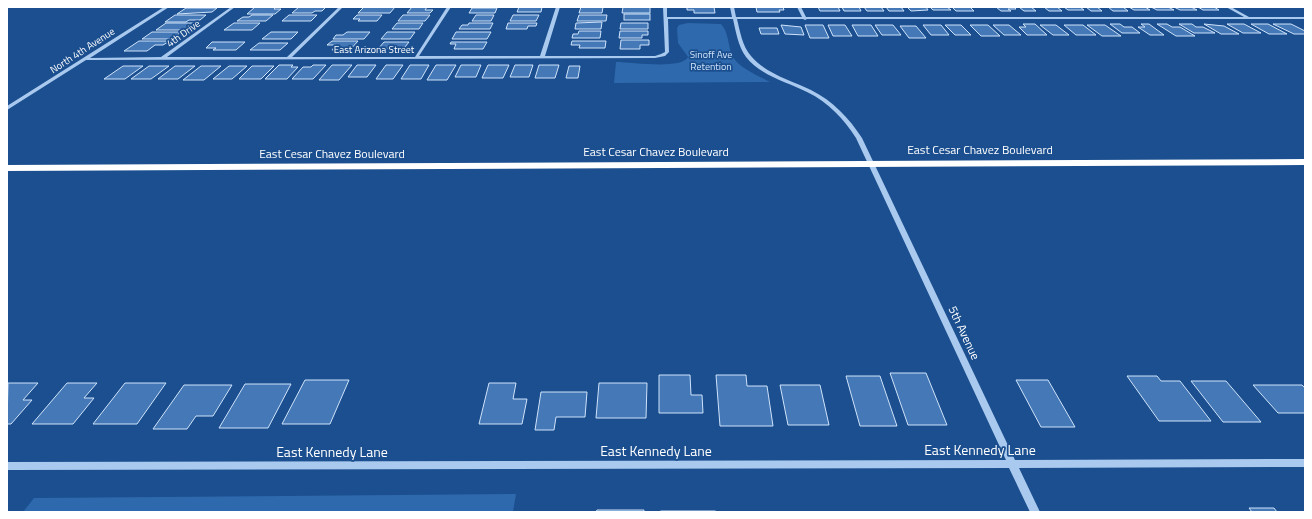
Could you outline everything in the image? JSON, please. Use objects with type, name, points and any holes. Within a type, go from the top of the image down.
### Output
[{"type":"highway","name":"East Cesar Chavez Boulevard","points":[[7,168],[1305,162]]},
{"type":"street","name":"North 4th Avenue","points":[[7,108],[167,7]]},
{"type":"street","name":"4th Drive","points":[[163,58],[233,7]]},
{"type":"street","points":[[288,58],[341,7]]},
{"type":"street","points":[[416,58],[449,7]]},
{"type":"street","points":[[542,58],[558,7]]},
{"type":"street","points":[[665,7],[666,18],[1305,18]]},
{"type":"street","name":"5th Avenue","points":[[732,7],[734,18],[748,56],[758,65],[775,75],[827,102],[842,115],[860,138],[1035,512]]},
{"type":"street","points":[[799,7],[805,18]]},
{"type":"street","points":[[1228,7],[1248,18]]},
{"type":"street","name":"East Arizona Street","points":[[86,58],[648,57],[666,54],[666,18]]},
{"type":"street","name":"East Kennedy Lane","points":[[7,466],[542,466],[1305,463]]},
{"type":"green space","name":"Sinoff Ave Retention","points":[[688,23],[721,24],[726,32],[731,53],[736,61],[770,82],[614,83],[616,62],[666,64],[684,61],[688,57],[678,43],[677,28],[679,25]]},
{"type":"green space","points":[[516,494],[513,512],[23,512],[34,498]]},
{"type":"building","points":[[255,7],[276,7],[274,9],[281,9],[275,14],[247,14]]},
{"type":"building","points":[[299,7],[326,7],[322,11],[315,11],[312,13],[292,13]]},
{"type":"building","points":[[364,7],[395,7],[390,13],[358,13]]},
{"type":"building","points":[[412,7],[427,7],[425,10],[433,10],[430,13],[407,13]]},
{"type":"building","points":[[519,7],[542,7],[541,12],[517,12]]},
{"type":"building","points":[[581,7],[603,7],[602,13],[579,13]]},
{"type":"building","points":[[623,7],[650,7],[650,13],[622,13]]},
{"type":"building","points":[[687,7],[714,7],[715,13],[694,13],[694,10],[687,10]]},
{"type":"building","points":[[756,7],[783,7],[784,10],[779,10],[780,12],[757,12]]},
{"type":"building","points":[[818,7],[838,7],[840,11],[820,11]]},
{"type":"building","points":[[842,7],[859,7],[861,11],[844,11]]},
{"type":"building","points":[[864,7],[881,7],[884,11],[867,11]]},
{"type":"building","points":[[886,7],[901,7],[904,11],[889,11]]},
{"type":"building","points":[[907,7],[926,7],[928,10],[911,11]]},
{"type":"building","points":[[930,7],[947,7],[951,10],[933,10]]},
{"type":"building","points":[[952,7],[970,7],[974,11],[956,11]]},
{"type":"building","points":[[996,7],[1014,7],[1016,9],[1008,9],[1011,11],[1001,11]]},
{"type":"building","points":[[1019,7],[1031,7],[1036,11],[1024,11]]},
{"type":"building","points":[[1044,7],[1057,7],[1062,11],[1049,11]]},
{"type":"building","points":[[1064,7],[1080,7],[1084,10],[1068,10]]},
{"type":"building","points":[[1086,7],[1097,7],[1102,11],[1091,11]]},
{"type":"building","points":[[1108,7],[1123,7],[1128,11],[1113,11]]},
{"type":"building","points":[[1129,7],[1145,7],[1150,10],[1134,10]]},
{"type":"building","points":[[1151,7],[1168,7],[1174,10],[1157,10]]},
{"type":"building","points":[[1174,7],[1191,7],[1197,10],[1180,10]]},
{"type":"building","points":[[1198,7],[1214,7],[1219,10],[1203,10]]},
{"type":"building","points":[[186,8],[217,8],[212,12],[177,14]]},
{"type":"building","points":[[472,8],[497,8],[495,13],[469,13]]},
{"type":"building","points":[[624,14],[650,14],[650,20],[624,20]]},
{"type":"building","points":[[175,15],[206,15],[200,20],[165,22]]},
{"type":"building","points":[[252,15],[273,15],[266,21],[237,21],[243,17],[249,17]]},
{"type":"building","points":[[289,15],[317,15],[311,21],[282,21]]},
{"type":"building","points":[[357,15],[382,15],[377,21],[358,21],[360,19],[353,19]]},
{"type":"building","points":[[403,15],[430,15],[425,21],[398,21]]},
{"type":"building","points":[[476,15],[494,15],[491,21],[472,21]]},
{"type":"building","points":[[513,15],[539,15],[536,21],[510,21]]},
{"type":"building","points":[[579,15],[607,15],[606,21],[577,21]]},
{"type":"building","points":[[602,22],[601,29],[575,29],[576,23]]},
{"type":"building","points":[[166,23],[196,23],[186,30],[156,30]]},
{"type":"building","points":[[234,23],[260,23],[252,30],[224,30]]},
{"type":"building","points":[[397,23],[423,23],[419,29],[392,29]]},
{"type":"building","points":[[469,23],[493,23],[490,29],[459,29],[462,25],[468,25]]},
{"type":"building","points":[[508,23],[537,23],[536,26],[528,26],[527,29],[506,29]]},
{"type":"building","points":[[621,23],[648,23],[648,29],[620,29]]},
{"type":"building","points":[[1023,24],[1035,24],[1047,35],[1027,35],[1019,27],[1026,27]]},
{"type":"building","points":[[1110,24],[1120,24],[1124,27],[1132,27],[1140,33],[1122,33]]},
{"type":"building","points":[[1141,24],[1149,24],[1164,35],[1150,35],[1138,27],[1145,27]]},
{"type":"building","points":[[1157,24],[1167,24],[1172,27],[1180,27],[1195,36],[1176,36]]},
{"type":"building","points":[[1179,24],[1192,24],[1196,27],[1203,27],[1215,33],[1194,33]]},
{"type":"building","points":[[1204,24],[1224,26],[1239,34],[1221,34]]},
{"type":"building","points":[[1227,24],[1244,24],[1261,33],[1243,33]]},
{"type":"building","points":[[1251,24],[1268,24],[1287,34],[1269,34]]},
{"type":"building","points":[[1273,24],[1291,24],[1305,31],[1305,34],[1294,34]]},
{"type":"building","points":[[781,25],[801,27],[804,35],[785,34]]},
{"type":"building","points":[[805,25],[823,25],[829,38],[810,38]]},
{"type":"building","points":[[828,25],[845,25],[852,36],[833,36]]},
{"type":"building","points":[[852,25],[871,25],[878,36],[858,36]]},
{"type":"building","points":[[875,25],[893,25],[901,35],[882,35]]},
{"type":"building","points":[[923,25],[941,25],[949,35],[931,35]]},
{"type":"building","points":[[945,25],[961,25],[971,35],[955,35]]},
{"type":"building","points":[[970,25],[988,25],[1000,36],[981,36]]},
{"type":"building","points":[[993,25],[1009,25],[1021,35],[1004,35]]},
{"type":"building","points":[[1040,25],[1056,25],[1069,35],[1053,35]]},
{"type":"building","points":[[1064,25],[1083,25],[1096,35],[1076,35]]},
{"type":"building","points":[[1087,25],[1105,25],[1121,36],[1102,36]]},
{"type":"building","points":[[900,26],[916,26],[926,38],[909,38]]},
{"type":"building","points":[[759,28],[777,28],[779,34],[761,34]]},
{"type":"building","points":[[579,31],[601,31],[600,38],[572,38],[573,34],[578,34]]},
{"type":"building","points":[[620,31],[648,31],[648,35],[642,35],[642,38],[619,38]]},
{"type":"building","points":[[152,32],[181,32],[172,39],[142,39]]},
{"type":"building","points":[[271,32],[298,32],[291,39],[262,39]]},
{"type":"building","points":[[347,32],[370,32],[364,39],[333,39],[336,35],[343,35]]},
{"type":"building","points":[[387,32],[415,32],[410,39],[381,39]]},
{"type":"building","points":[[456,32],[491,32],[487,39],[452,39]]},
{"type":"building","points":[[621,40],[649,40],[649,45],[640,45],[640,49],[620,49]]},
{"type":"building","points":[[139,41],[170,41],[163,45],[155,45],[147,51],[124,51]]},
{"type":"building","points":[[332,41],[358,41],[350,50],[332,50],[336,45],[327,45]]},
{"type":"building","points":[[572,41],[606,41],[605,48],[579,48],[580,45],[571,45]]},
{"type":"building","points":[[212,42],[245,42],[236,50],[213,50],[216,48],[206,48]]},
{"type":"building","points":[[384,42],[409,42],[405,47],[378,49]]},
{"type":"building","points":[[451,42],[487,42],[483,49],[454,49],[456,44],[450,44]]},
{"type":"building","points":[[259,43],[288,43],[280,50],[250,50]]},
{"type":"building","points":[[279,65],[293,65],[291,67],[298,67],[287,79],[265,79]]},
{"type":"building","points":[[313,65],[326,65],[313,79],[292,79],[303,67],[311,67]]},
{"type":"building","points":[[332,65],[352,65],[339,80],[319,80]]},
{"type":"building","points":[[357,65],[376,65],[367,77],[348,77]]},
{"type":"building","points":[[386,65],[403,65],[393,79],[376,79]]},
{"type":"building","points":[[410,65],[429,65],[421,79],[401,79]]},
{"type":"building","points":[[436,65],[456,65],[447,80],[427,80]]},
{"type":"building","points":[[461,65],[481,65],[476,77],[455,77]]},
{"type":"building","points":[[488,65],[509,65],[503,78],[482,78]]},
{"type":"building","points":[[515,65],[533,65],[529,77],[510,77]]},
{"type":"building","points":[[539,65],[559,65],[555,78],[535,78]]},
{"type":"building","points":[[123,66],[143,66],[125,79],[104,79]]},
{"type":"building","points":[[149,66],[169,66],[151,79],[131,79]]},
{"type":"building","points":[[175,66],[195,66],[178,79],[158,79]]},
{"type":"building","points":[[201,66],[221,66],[204,80],[183,80]]},
{"type":"building","points":[[229,66],[247,66],[232,79],[213,79]]},
{"type":"building","points":[[252,66],[274,66],[261,79],[239,79]]},
{"type":"building","points":[[569,66],[580,66],[578,78],[566,78]]},
{"type":"building","points":[[890,373],[926,373],[947,425],[908,425]]},
{"type":"building","points":[[659,375],[690,375],[691,395],[702,395],[703,413],[659,413]]},
{"type":"building","points":[[716,375],[746,375],[747,386],[767,386],[773,426],[720,426]]},
{"type":"building","points":[[846,376],[880,376],[897,426],[860,426]]},
{"type":"building","points":[[1127,376],[1157,376],[1161,381],[1180,381],[1211,421],[1159,421]]},
{"type":"building","points":[[305,380],[349,380],[330,424],[282,424]]},
{"type":"building","points":[[1016,380],[1048,380],[1075,427],[1041,427]]},
{"type":"building","points":[[1191,381],[1226,381],[1261,422],[1223,422]]},
{"type":"building","points":[[8,383],[38,383],[23,400],[32,400],[11,424],[7,424]]},
{"type":"building","points":[[67,383],[97,383],[84,398],[94,398],[73,424],[32,424]]},
{"type":"building","points":[[125,383],[166,383],[137,424],[93,424]]},
{"type":"building","points":[[489,383],[516,383],[513,399],[527,399],[522,424],[479,424]]},
{"type":"building","points":[[599,383],[647,383],[646,418],[596,418]]},
{"type":"building","points":[[245,384],[291,384],[268,428],[219,428]]},
{"type":"building","points":[[184,385],[232,385],[213,416],[196,416],[187,429],[153,429]]},
{"type":"building","points":[[780,385],[820,385],[829,425],[788,425]]},
{"type":"building","points":[[1253,385],[1302,385],[1305,388],[1305,413],[1278,413]]},
{"type":"building","points":[[541,392],[587,392],[585,417],[556,417],[554,430],[535,430]]},
{"type":"building","points":[[1249,508],[1274,508],[1277,512],[1252,512]]},
{"type":"building","points":[[597,510],[644,510],[644,512],[596,512]]},
{"type":"building","points":[[715,511],[715,512],[661,512]]}]
